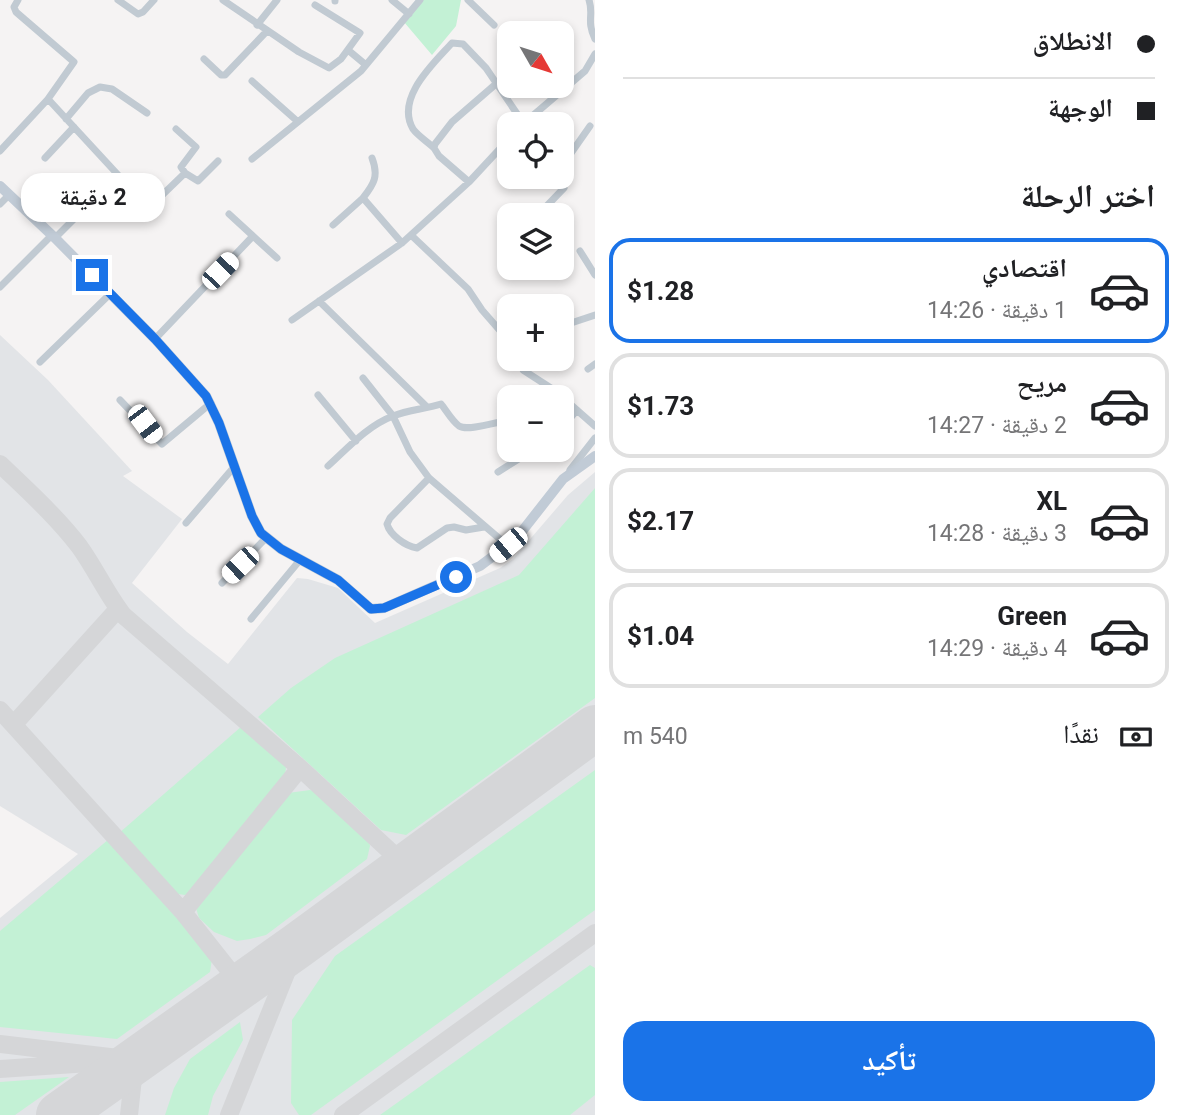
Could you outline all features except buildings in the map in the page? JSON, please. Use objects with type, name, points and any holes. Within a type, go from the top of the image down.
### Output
[{"type":"main road","points":[[0,186],[155,339],[211,403],[252,516],[266,538],[338,580],[368,607],[378,610],[480,566],[508,545],[528,525],[564,479],[595,456]]},
{"type":"street","points":[[0,151],[48,99],[74,62],[16,12],[14,7],[18,0]]},
{"type":"street","points":[[118,0],[138,14],[154,0]]},
{"type":"street","points":[[223,0],[325,68],[336,65],[360,33],[315,5]]},
{"type":"street","points":[[257,24],[277,0]]},
{"type":"street","points":[[392,0],[409,14]]},
{"type":"street","points":[[252,159],[366,65],[420,0]]},
{"type":"street","points":[[468,0],[494,25]]},
{"type":"street","points":[[589,0],[589,26],[595,39]]},
{"type":"street","points":[[204,58],[221,75],[225,75],[267,31]]},
{"type":"street","points":[[434,148],[452,122],[497,83],[463,44],[452,43],[423,75],[411,96],[410,114],[413,128],[439,156],[469,182]]},
{"type":"street","points":[[348,50],[366,65]]},
{"type":"street","points":[[538,112],[584,71],[595,54]]},
{"type":"street","points":[[252,81],[297,121]]},
{"type":"street","points":[[66,119],[88,93],[100,87],[111,89],[147,113]]},
{"type":"street","points":[[48,99],[144,203],[148,205],[155,202],[185,173]]},
{"type":"street","points":[[574,149],[590,126]]},
{"type":"street","points":[[45,158],[74,127]]},
{"type":"street","points":[[176,129],[196,147],[181,167],[185,173],[198,181],[218,161]]},
{"type":"street","points":[[292,320],[402,243],[469,182],[497,152]]},
{"type":"street","points":[[334,225],[363,198],[374,183],[376,177],[373,158]]},
{"type":"street","points":[[550,203],[563,189]]},
{"type":"street","points":[[0,204],[9,195]]},
{"type":"street","points":[[363,198],[402,243]]},
{"type":"street","points":[[0,287],[94,199]]},
{"type":"street","points":[[229,214],[277,258]]},
{"type":"street","points":[[411,235],[468,289],[497,327]]},
{"type":"street","points":[[155,339],[253,236]]},
{"type":"street","points":[[580,251],[595,275]]},
{"type":"street","points":[[40,362],[110,294]]},
{"type":"street","points":[[319,301],[426,407]]},
{"type":"street","points":[[574,322],[595,315]]},
{"type":"street","points":[[525,371],[546,385]]},
{"type":"street","points":[[363,378],[393,416],[410,452],[429,478],[508,545]]},
{"type":"street","points":[[318,395],[356,441]]},
{"type":"street","points":[[120,400],[162,444],[211,403]]},
{"type":"street","points":[[328,466],[372,428],[393,416],[426,407],[441,404],[457,425],[466,428],[497,420]]},
{"type":"street","points":[[574,408],[595,426]]},
{"type":"street","points":[[574,415],[578,411]]},
{"type":"street","points":[[564,479],[595,438]]},
{"type":"street","points":[[498,472],[514,462]]},
{"type":"street","points":[[186,523],[234,467]]},
{"type":"street","points":[[429,478],[390,518],[387,527],[391,533],[409,547],[417,548],[447,528],[466,530],[484,527]]},
{"type":"street","points":[[222,583],[266,538]]},
{"type":"street","points":[[251,619],[300,560]]},
{"type":"shaded area","points":[[0,335],[48,380],[132,471],[123,476],[182,519],[132,583],[228,664],[297,578],[338,588],[375,623],[500,568],[513,559],[568,495],[595,472],[595,1115],[0,1115],[0,918],[78,854],[0,806]]},
{"type":"green space","points":[[423,0],[461,0],[456,26],[432,55],[404,22]]},
{"type":"green space","points":[[595,488],[595,698],[406,835],[381,830],[258,717],[291,688],[335,658],[519,575]]},
{"type":"green space","points":[[242,726],[281,759],[286,766],[285,779],[195,890],[185,895],[178,894],[118,834]]},
{"type":"green space","points":[[595,770],[595,910],[311,1115],[299,1115],[291,1103],[292,1020],[335,956]]},
{"type":"green space","points":[[310,790],[318,793],[368,836],[370,846],[367,859],[266,935],[237,941],[214,932],[199,918],[196,908],[288,793]]},
{"type":"green space","points":[[109,839],[212,959],[210,972],[117,1039],[0,1027],[0,931]]},
{"type":"green space","points":[[590,965],[595,968],[595,1095],[570,1115],[380,1115]]},
{"type":"green space","points":[[240,1022],[243,1040],[213,1096],[208,1115],[165,1115],[174,1088],[190,1059]]},
{"type":"green space","points":[[69,1077],[15,1115],[0,1115],[0,1082]]},
{"type":"taxiway","points":[[0,464],[70,535],[123,615],[300,768],[405,865]]},
{"type":"taxiway","points":[[14,724],[118,609]]},
{"type":"taxiway","points":[[0,710],[183,912],[240,984]]},
{"type":"taxiway","points":[[183,912],[300,768]]},
{"type":"taxiway","points":[[343,1115],[595,933]]},
{"type":"taxiway","points":[[229,1115],[297,946]]},
{"type":"taxiway","points":[[0,1044],[135,1060],[0,1069]]},
{"type":"taxiway","points":[[129,1115],[135,1060]]},
{"type":"runway","points":[[59,1115],[297,946],[595,728]]},
{"type":"route","points":[[92,275],[155,339],[211,403],[243,495],[266,538],[338,580],[371,609],[384,608],[456,577]]}]
